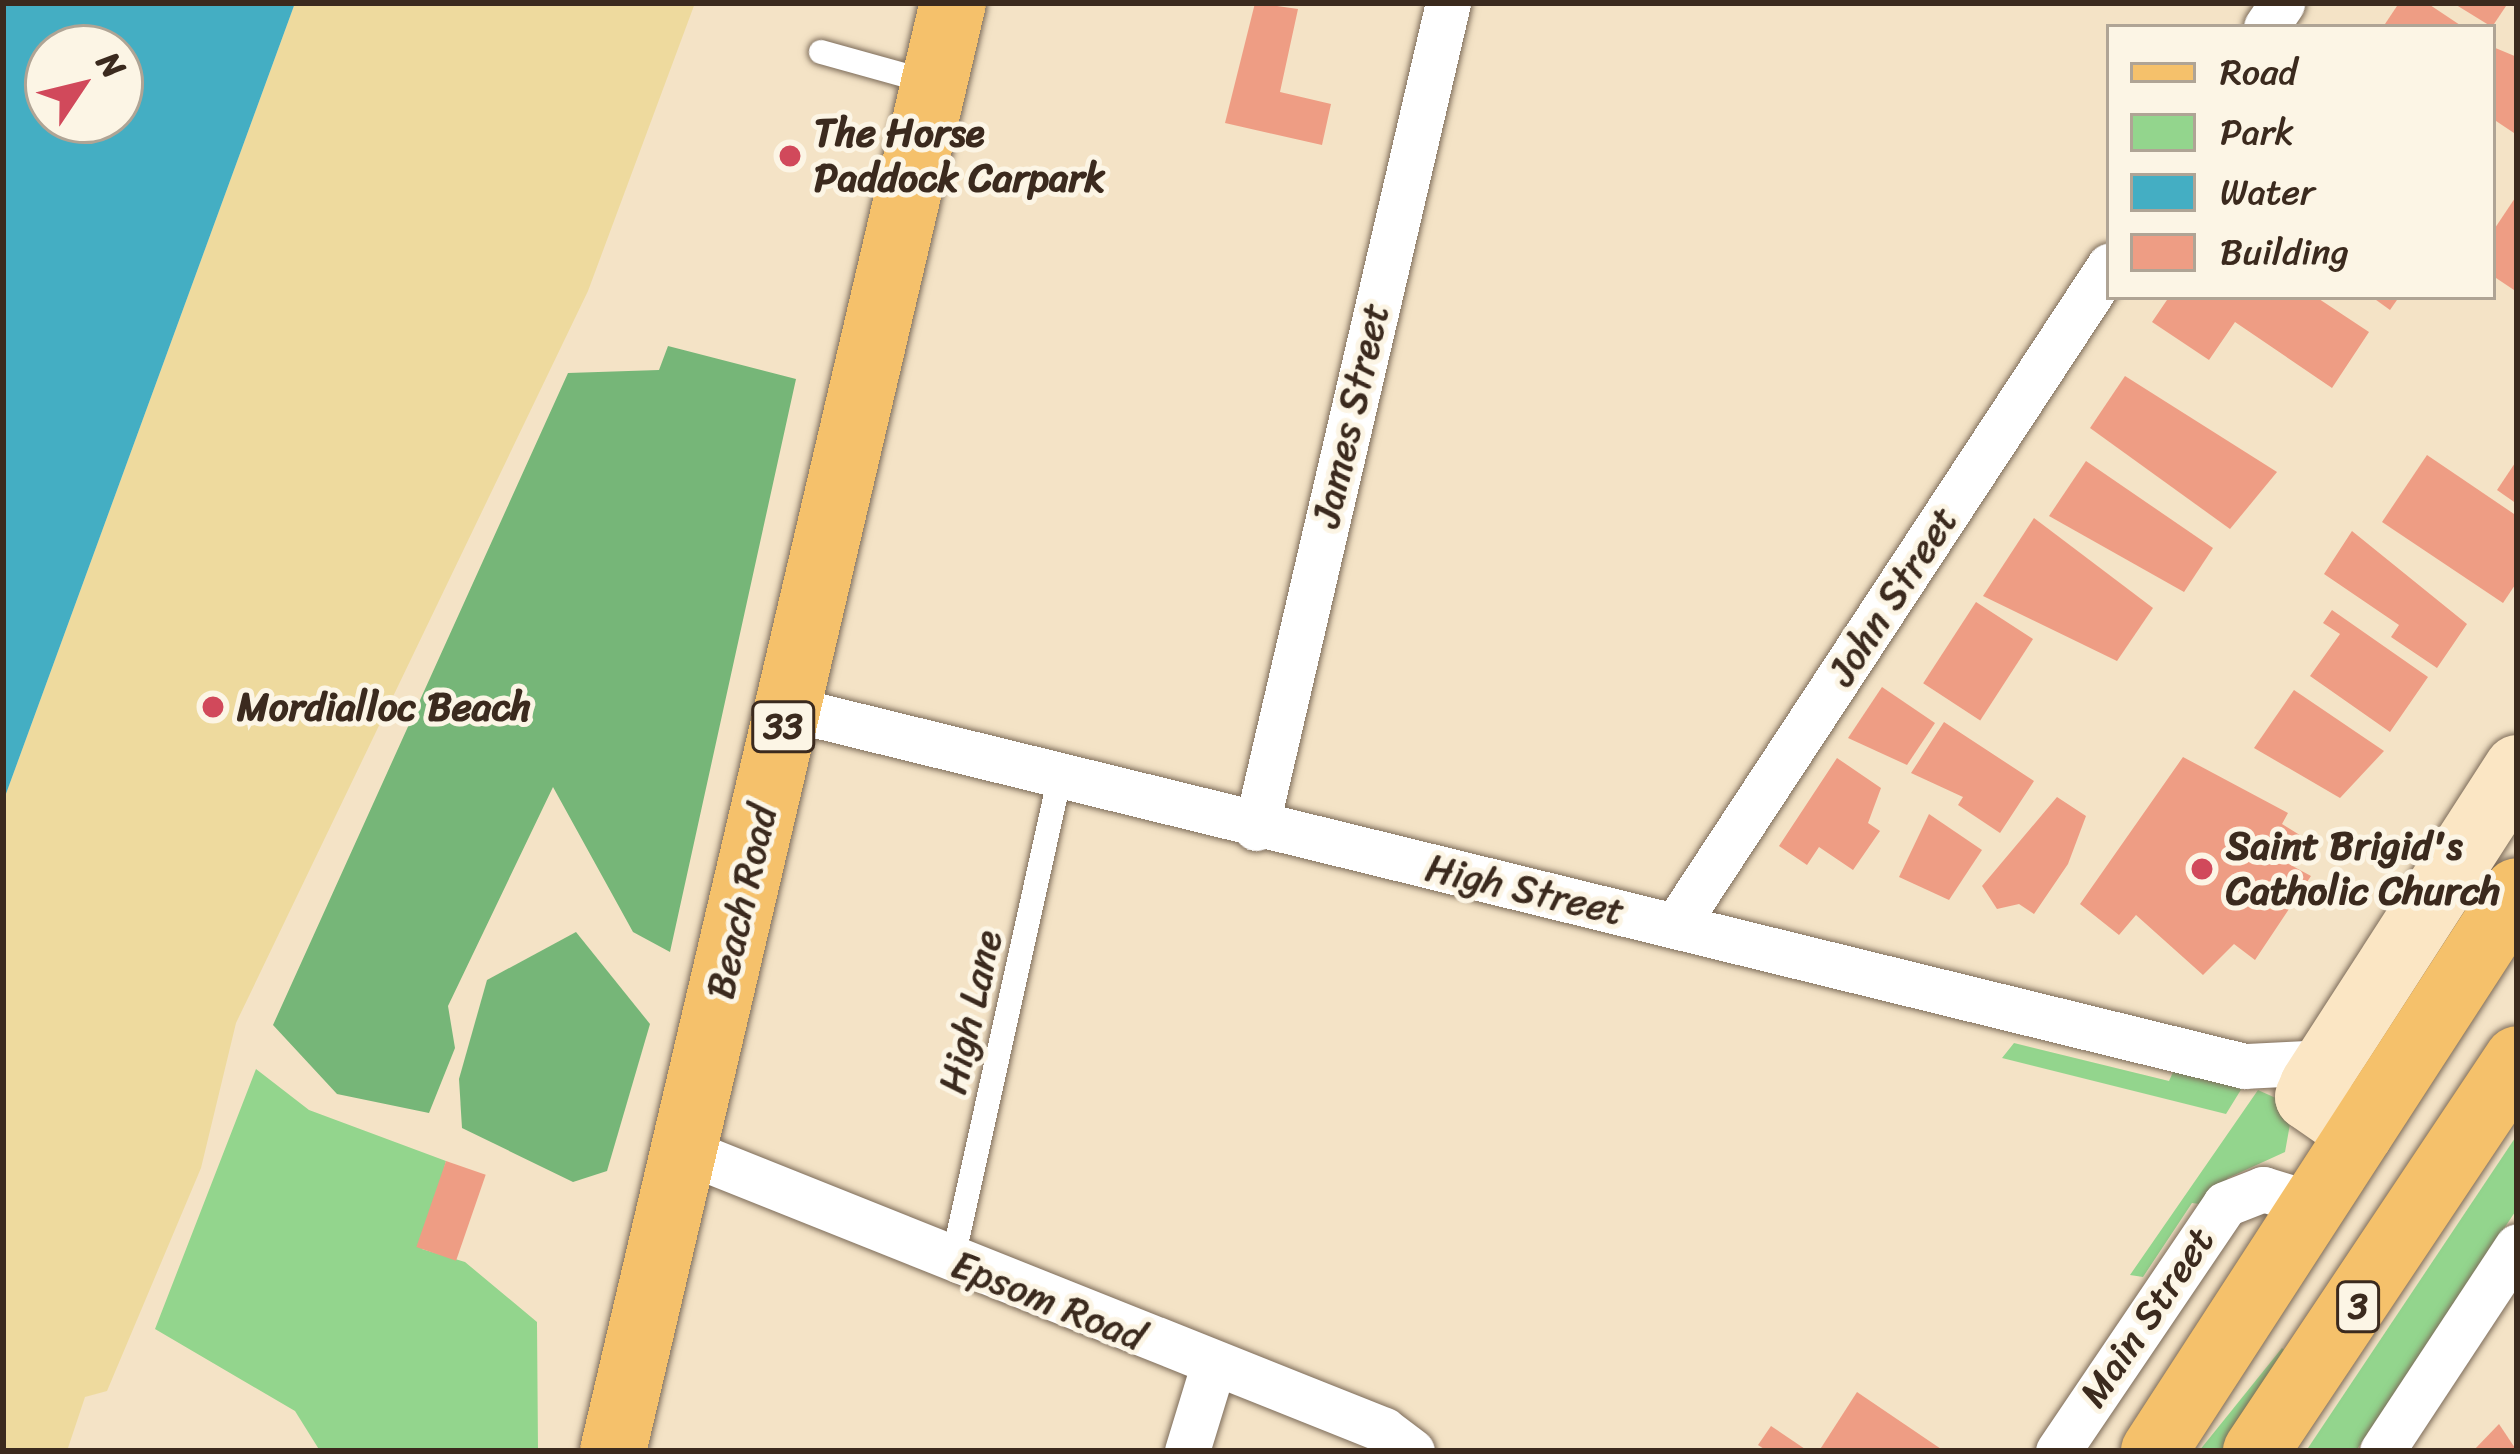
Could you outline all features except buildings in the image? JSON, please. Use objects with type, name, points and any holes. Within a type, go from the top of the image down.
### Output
[{"type":"main road","name":"Beach Road","points":[[613,1451],[953,3]]},
{"type":"main road","name":"Main Street","points":[[2154,1451],[2315,1204],[2329,1089],[2517,891]]},
{"type":"main road","name":"3","points":[[2256,1451],[2517,1059]]},
{"type":"main road","points":[[2329,1089],[2454,1159]]},
{"type":"street","name":"James Street","points":[[1256,827],[1448,3]]},
{"type":"street","name":"John Street","points":[[1676,925],[2106,271]]},
{"type":"street","name":"High Street","points":[[788,708],[2329,1089]]},
{"type":"street","name":"Main Street","points":[[2329,1089],[2517,767]]},
{"type":"street","name":"Epsom Road","points":[[683,1150],[952,1263],[1384,1430],[1412,1451]]},
{"type":"street","name":"Main Street","points":[[2058,1451],[2225,1204],[2263,1190],[2315,1204]]},
{"type":"street","points":[[2382,1451],[2517,1246]]},
{"type":"street","points":[[1187,1451],[1214,1366]]},
{"type":"lane","points":[[821,52],[934,83]]},
{"type":"lane","name":"High Lane","points":[[952,1263],[1060,777]]},
{"type":"green space","points":[[668,346],[796,379],[670,952],[633,932],[553,787],[448,1006],[455,1048],[429,1113],[337,1094],[273,1025],[568,373],[659,370]]},
{"type":"green space","points":[[576,932],[650,1024],[607,1171],[573,1182],[462,1128],[459,1079],[487,980]]},
{"type":"green space","points":[[2014,1043],[2169,1081],[2174,1070],[2242,1088],[2226,1114],[2002,1058]]},
{"type":"green space","points":[[256,1069],[309,1110],[446,1161],[422,1249],[465,1262],[537,1322],[538,1451],[320,1451],[295,1411],[155,1329]]},
{"type":"green space","points":[[2258,1090],[2278,1099],[2290,1124],[2285,1152],[2228,1178],[2207,1205],[2192,1203],[2143,1277],[2130,1275]]},
{"type":"green space","points":[[2517,1135],[2517,1209],[2356,1451],[2306,1451]]},
{"type":"green space","points":[[2282,1348],[2289,1355],[2223,1451],[2199,1451]]},
{"type":"sand","name":"Mordialloc Beach","points":[[295,3],[695,3],[588,291],[236,1023],[201,1168],[107,1391],[85,1397],[67,1451],[3,1451],[3,802]]},
{"type":"water","points":[[3,3],[295,3],[3,802]]},
{"type":"place","name":"The Horse Paddock Carpark","points":[[790,156]]},
{"type":"place","name":"Mordialloc Beach","points":[[213,707]]},
{"type":"place","name":"Saint Brigid's Catholic Church","points":[[2202,869]]}]
